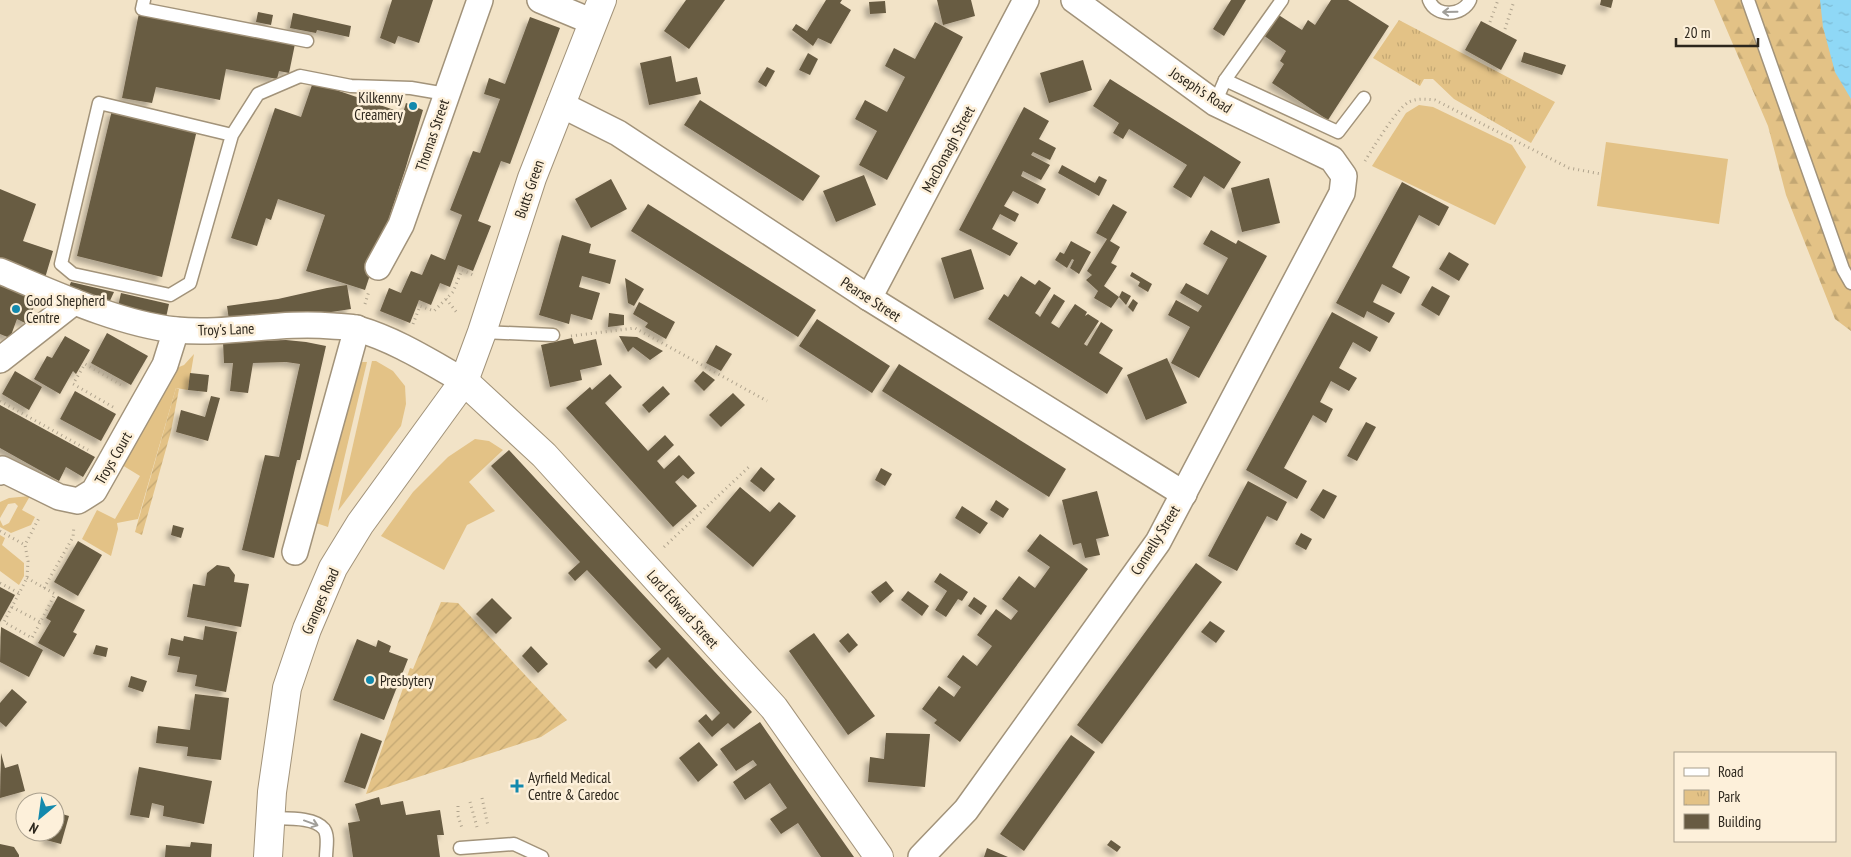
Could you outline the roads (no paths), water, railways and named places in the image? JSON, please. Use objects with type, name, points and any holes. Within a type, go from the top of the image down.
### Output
[{"type":"street","name":"Thomas Street","points":[[378,267],[401,224],[480,0]]},
{"type":"street","points":[[540,0],[598,11]]},
{"type":"street","name":"MacDonagh Street","points":[[869,298],[1026,0]]},
{"type":"street","name":"Joseph's Road","points":[[1074,0],[1216,103],[1332,159],[1343,184]]},
{"type":"street","name":"Butts Green","points":[[464,381],[482,332],[532,178],[598,11]]},
{"type":"street","name":"Pearse Street","points":[[560,104],[618,133],[869,298],[1184,494]]},
{"type":"street","name":"Connelly Street","points":[[921,857],[966,810],[1158,542],[1343,184]]},
{"type":"street","name":"Troy's Lane","points":[[0,271],[74,302],[142,324],[176,330],[216,331],[307,324],[357,328],[406,349],[464,381]]},
{"type":"street","points":[[0,360],[74,302]]},
{"type":"street","points":[[295,552],[357,328]]},
{"type":"street","name":"Troys Court","points":[[0,472],[2,469],[53,494],[78,501],[94,491],[110,463],[132,406],[165,365],[176,330]]},
{"type":"street","name":"Granges Road","points":[[268,857],[269,818],[287,688],[307,628],[333,568],[360,524],[464,381]]},
{"type":"street","name":"Lord Edward Street","points":[[464,381],[544,455],[774,708],[879,857]]},
{"type":"lane","points":[[144,0],[142,9],[307,41]]},
{"type":"lane","points":[[1216,103],[1226,80],[1282,0]]},
{"type":"lane","points":[[1429,0],[1430,4],[1442,12],[1455,13],[1467,6],[1470,0]]},
{"type":"lane","points":[[1748,0],[1843,269],[1851,283]]},
{"type":"lane","points":[[232,135],[99,103],[61,264],[73,274],[170,295],[190,283],[232,135],[258,94],[300,76],[351,86],[411,88],[446,94]]},
{"type":"lane","points":[[1226,80],[1338,132],[1364,98]]},
{"type":"lane","points":[[482,332],[553,335]]},
{"type":"lane","points":[[269,818],[306,820],[316,823],[324,829],[327,838],[326,857]]},
{"type":"lane","points":[[460,848],[514,844],[542,857]]},
{"type":"water","points":[[1820,0],[1851,0],[1851,99],[1835,72],[1823,27]]},
{"type":"place","name":"Kilkenny Creamery","points":[[413,106]]},
{"type":"place","name":"Good Shepherd Centre","points":[[16,309]]},
{"type":"place","name":"Presbytery","points":[[370,680]]},
{"type":"place","name":"Ayrfield Medical Centre & Caredoc","points":[[517,786]]}]
